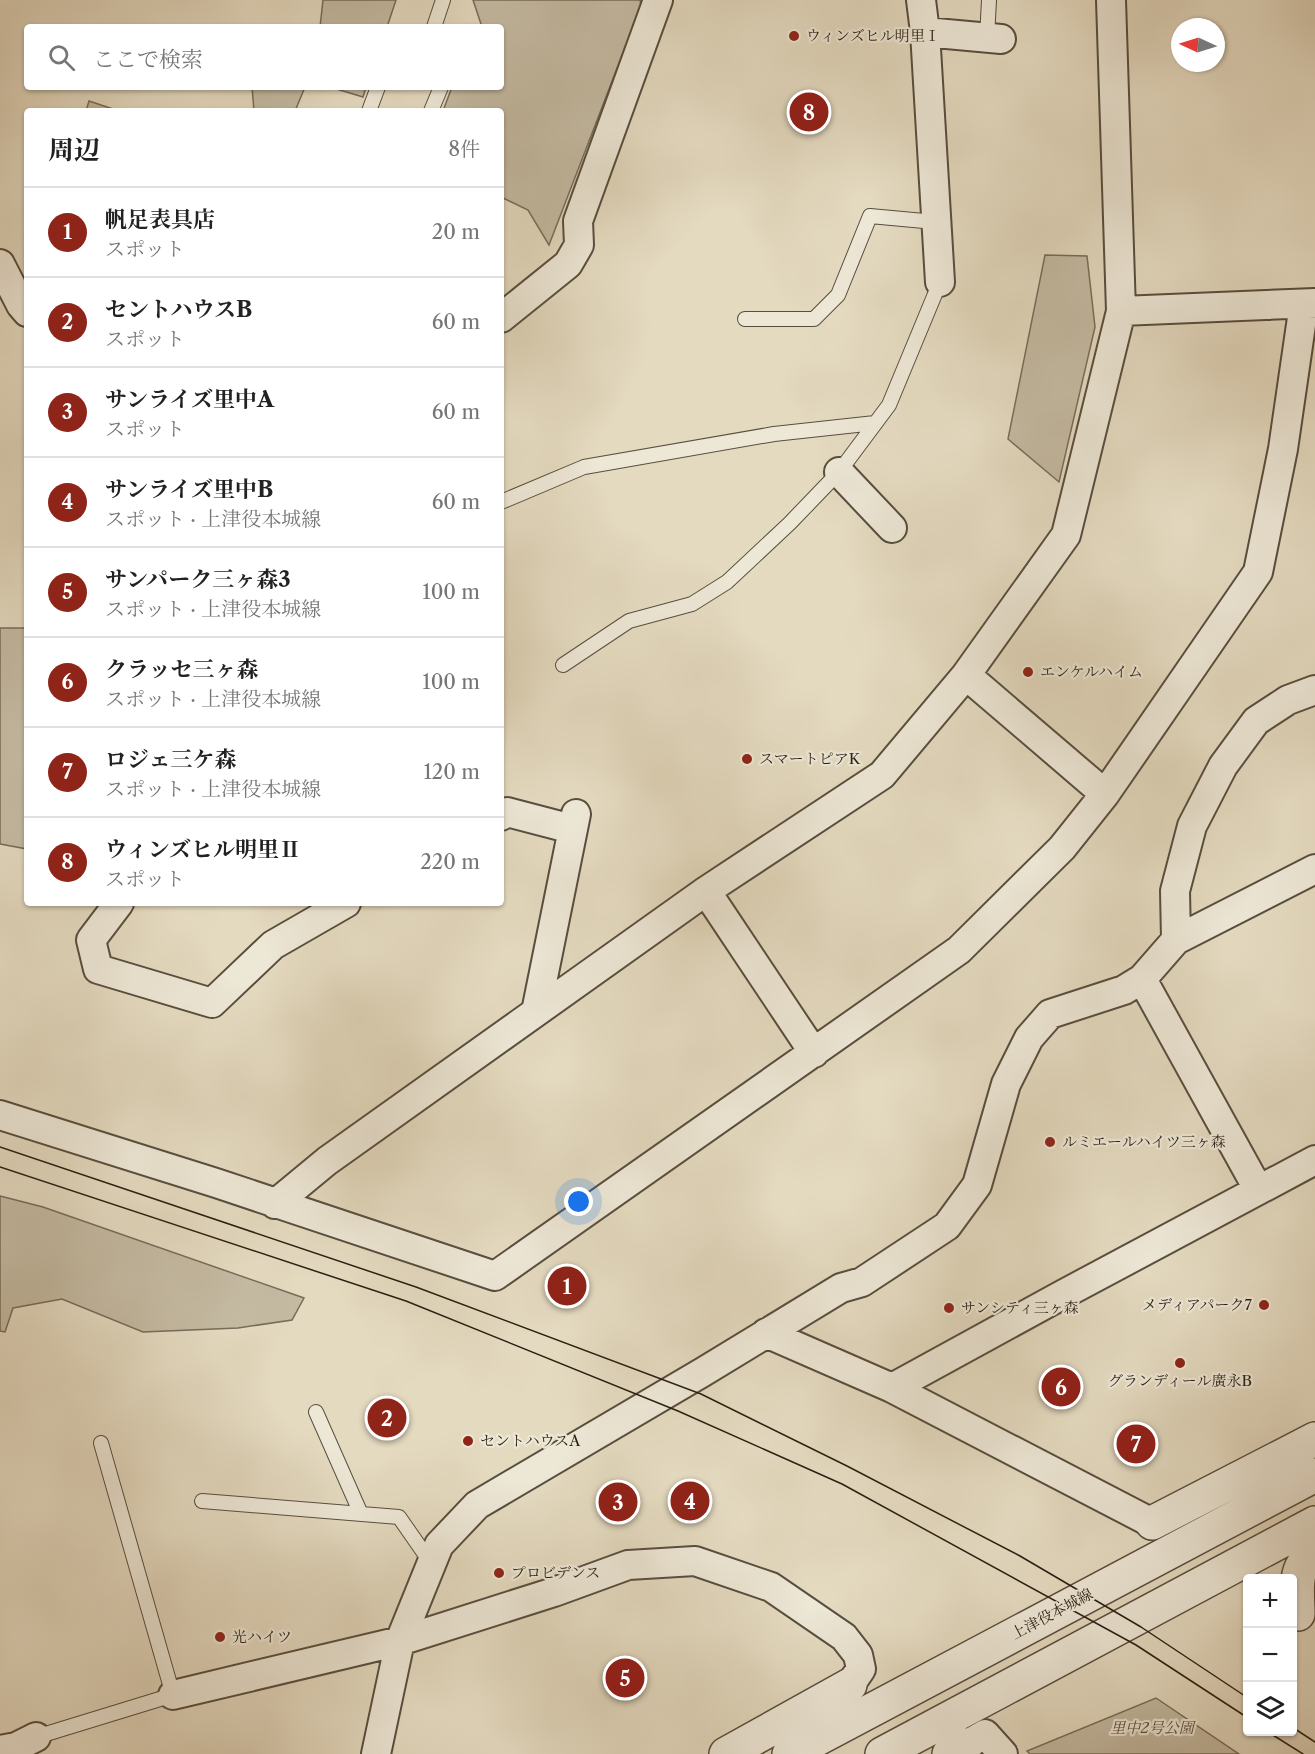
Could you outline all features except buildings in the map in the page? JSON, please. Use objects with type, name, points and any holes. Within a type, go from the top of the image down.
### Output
[{"type":"street","points":[[504,316],[568,264],[579,245],[578,221],[658,0]]},
{"type":"street","points":[[921,0],[925,32],[940,282]]},
{"type":"street","points":[[275,1204],[327,1161],[706,891],[882,775],[966,675],[1066,535],[1121,311],[1111,0]]},
{"type":"street","points":[[925,32],[994,38]]},
{"type":"street","points":[[0,264],[24,308]]},
{"type":"street","points":[[0,1115],[495,1276],[959,950],[1062,848],[1105,794],[1258,572],[1310,304],[1121,311]]},
{"type":"street","points":[[839,472],[892,528]]},
{"type":"street","points":[[966,675],[1105,794]]},
{"type":"street","points":[[1176,940],[1175,891],[1192,826],[1223,766],[1256,721],[1288,700],[1315,690]]},
{"type":"street","points":[[504,813],[574,821],[536,1012]]},
{"type":"street","points":[[376,1754],[400,1641],[431,1563],[439,1545],[477,1505],[842,1288],[862,1282],[947,1226],[977,1185],[1006,1084],[1029,1038],[1050,1014],[1124,990],[1142,979],[1176,940],[1315,870]]},
{"type":"street","points":[[706,891],[814,1053]]},
{"type":"street","points":[[117,906],[91,940],[98,969],[212,1003],[273,945],[341,906]]},
{"type":"street","points":[[1142,979],[1258,1189]]},
{"type":"street","points":[[892,1389],[1315,1160]]},
{"type":"street","points":[[766,1333],[892,1389],[1152,1523],[1315,1439]]},
{"type":"street","name":"上津役本城線","points":[[789,1754],[1315,1474]]},
{"type":"street","points":[[882,1754],[1315,1523]]},
{"type":"street","points":[[1307,1620],[1298,1575],[1305,1560],[1315,1554]]},
{"type":"street","points":[[173,1695],[400,1641],[554,1592],[628,1565],[695,1561],[771,1587],[844,1637],[858,1655],[861,1669],[850,1685],[726,1754]]},
{"type":"street","points":[[957,1749],[985,1734],[1003,1754]]},
{"type":"street","points":[[0,1750],[16,1747],[36,1737]]},
{"type":"lane","points":[[435,24],[443,0]]},
{"type":"lane","points":[[988,0],[994,38]]},
{"type":"lane","points":[[370,108],[377,90]]},
{"type":"lane","points":[[432,108],[440,90]]},
{"type":"lane","points":[[745,319],[814,319],[838,295],[870,216],[936,222]]},
{"type":"lane","points":[[563,665],[629,621],[692,604],[727,582],[790,523],[839,472],[889,405],[940,282]]},
{"type":"lane","points":[[504,501],[584,467],[774,434],[874,423]]},
{"type":"lane","points":[[316,1412],[361,1514]]},
{"type":"lane","points":[[36,1737],[173,1695],[101,1443]]},
{"type":"lane","points":[[202,1501],[399,1517],[431,1563]]},
{"type":"green space","points":[[323,0],[396,0],[388,24],[320,24]]},
{"type":"green space","points":[[473,0],[640,0],[641,6],[549,245],[528,210],[504,198],[504,108],[444,108],[451,90],[504,90],[504,24],[481,24]]},
{"type":"green space","points":[[252,90],[304,90],[296,108],[254,108]]},
{"type":"green space","points":[[340,90],[365,90],[363,97]]},
{"type":"green space","points":[[89,101],[110,108],[87,108]]},
{"type":"green space","points":[[1045,255],[1087,256],[1095,327],[1059,482],[1008,439]]},
{"type":"green space","points":[[0,628],[24,628],[24,848],[0,844]]},
{"type":"green space","points":[[0,1196],[43,1207],[304,1298],[292,1320],[238,1328],[143,1332],[62,1299],[13,1308],[5,1332],[0,1331]]},
{"type":"green space","name":"里中2号公園","points":[[1156,1698],[1239,1754],[1030,1754],[1027,1751]]},
{"type":"tram line","points":[[0,1147],[416,1287],[701,1394],[847,1466],[1020,1556],[1141,1627],[1243,1695]]},
{"type":"tram line","points":[[0,1167],[406,1301],[678,1411],[842,1484],[1136,1645],[1243,1715]]},
{"type":"tram line","points":[[1297,1730],[1315,1742]]},
{"type":"tram line","points":[[1274,1736],[1303,1754]]},
{"type":"place","name":"ウィンズヒル明里Ⅰ","points":[[794,36]]},
{"type":"place","name":"ウィンズヒル明里Ⅱ","points":[[809,112]]},
{"type":"place","name":"エンケルハイム","points":[[1028,672]]},
{"type":"place","name":"スマートピアK","points":[[747,759]]},
{"type":"place","name":"ルミエールハイツ三ヶ森","points":[[1050,1142]]},
{"type":"place","name":"帆足表具店","points":[[567,1286]]},
{"type":"place","name":"メディアパーク7","points":[[1264,1305]]},
{"type":"place","name":"サンシティ三ヶ森","points":[[949,1308]]},
{"type":"place","name":"グランディール廣永B","points":[[1180,1363]]},
{"type":"place","name":"クラッセ三ヶ森","points":[[1061,1387]]},
{"type":"place","name":"セントハウスB","points":[[387,1418]]},
{"type":"place","name":"セントハウスA","points":[[468,1441]]},
{"type":"place","name":"ロジェ三ケ森","points":[[1136,1444]]},
{"type":"place","name":"サンライズ里中B","points":[[690,1501]]},
{"type":"place","name":"サンライズ里中A","points":[[618,1502]]},
{"type":"place","name":"プロビデンス","points":[[499,1573]]},
{"type":"place","name":"光ハイツ","points":[[220,1637]]},
{"type":"place","name":"サンパーク三ヶ森3","points":[[625,1678]]}]
